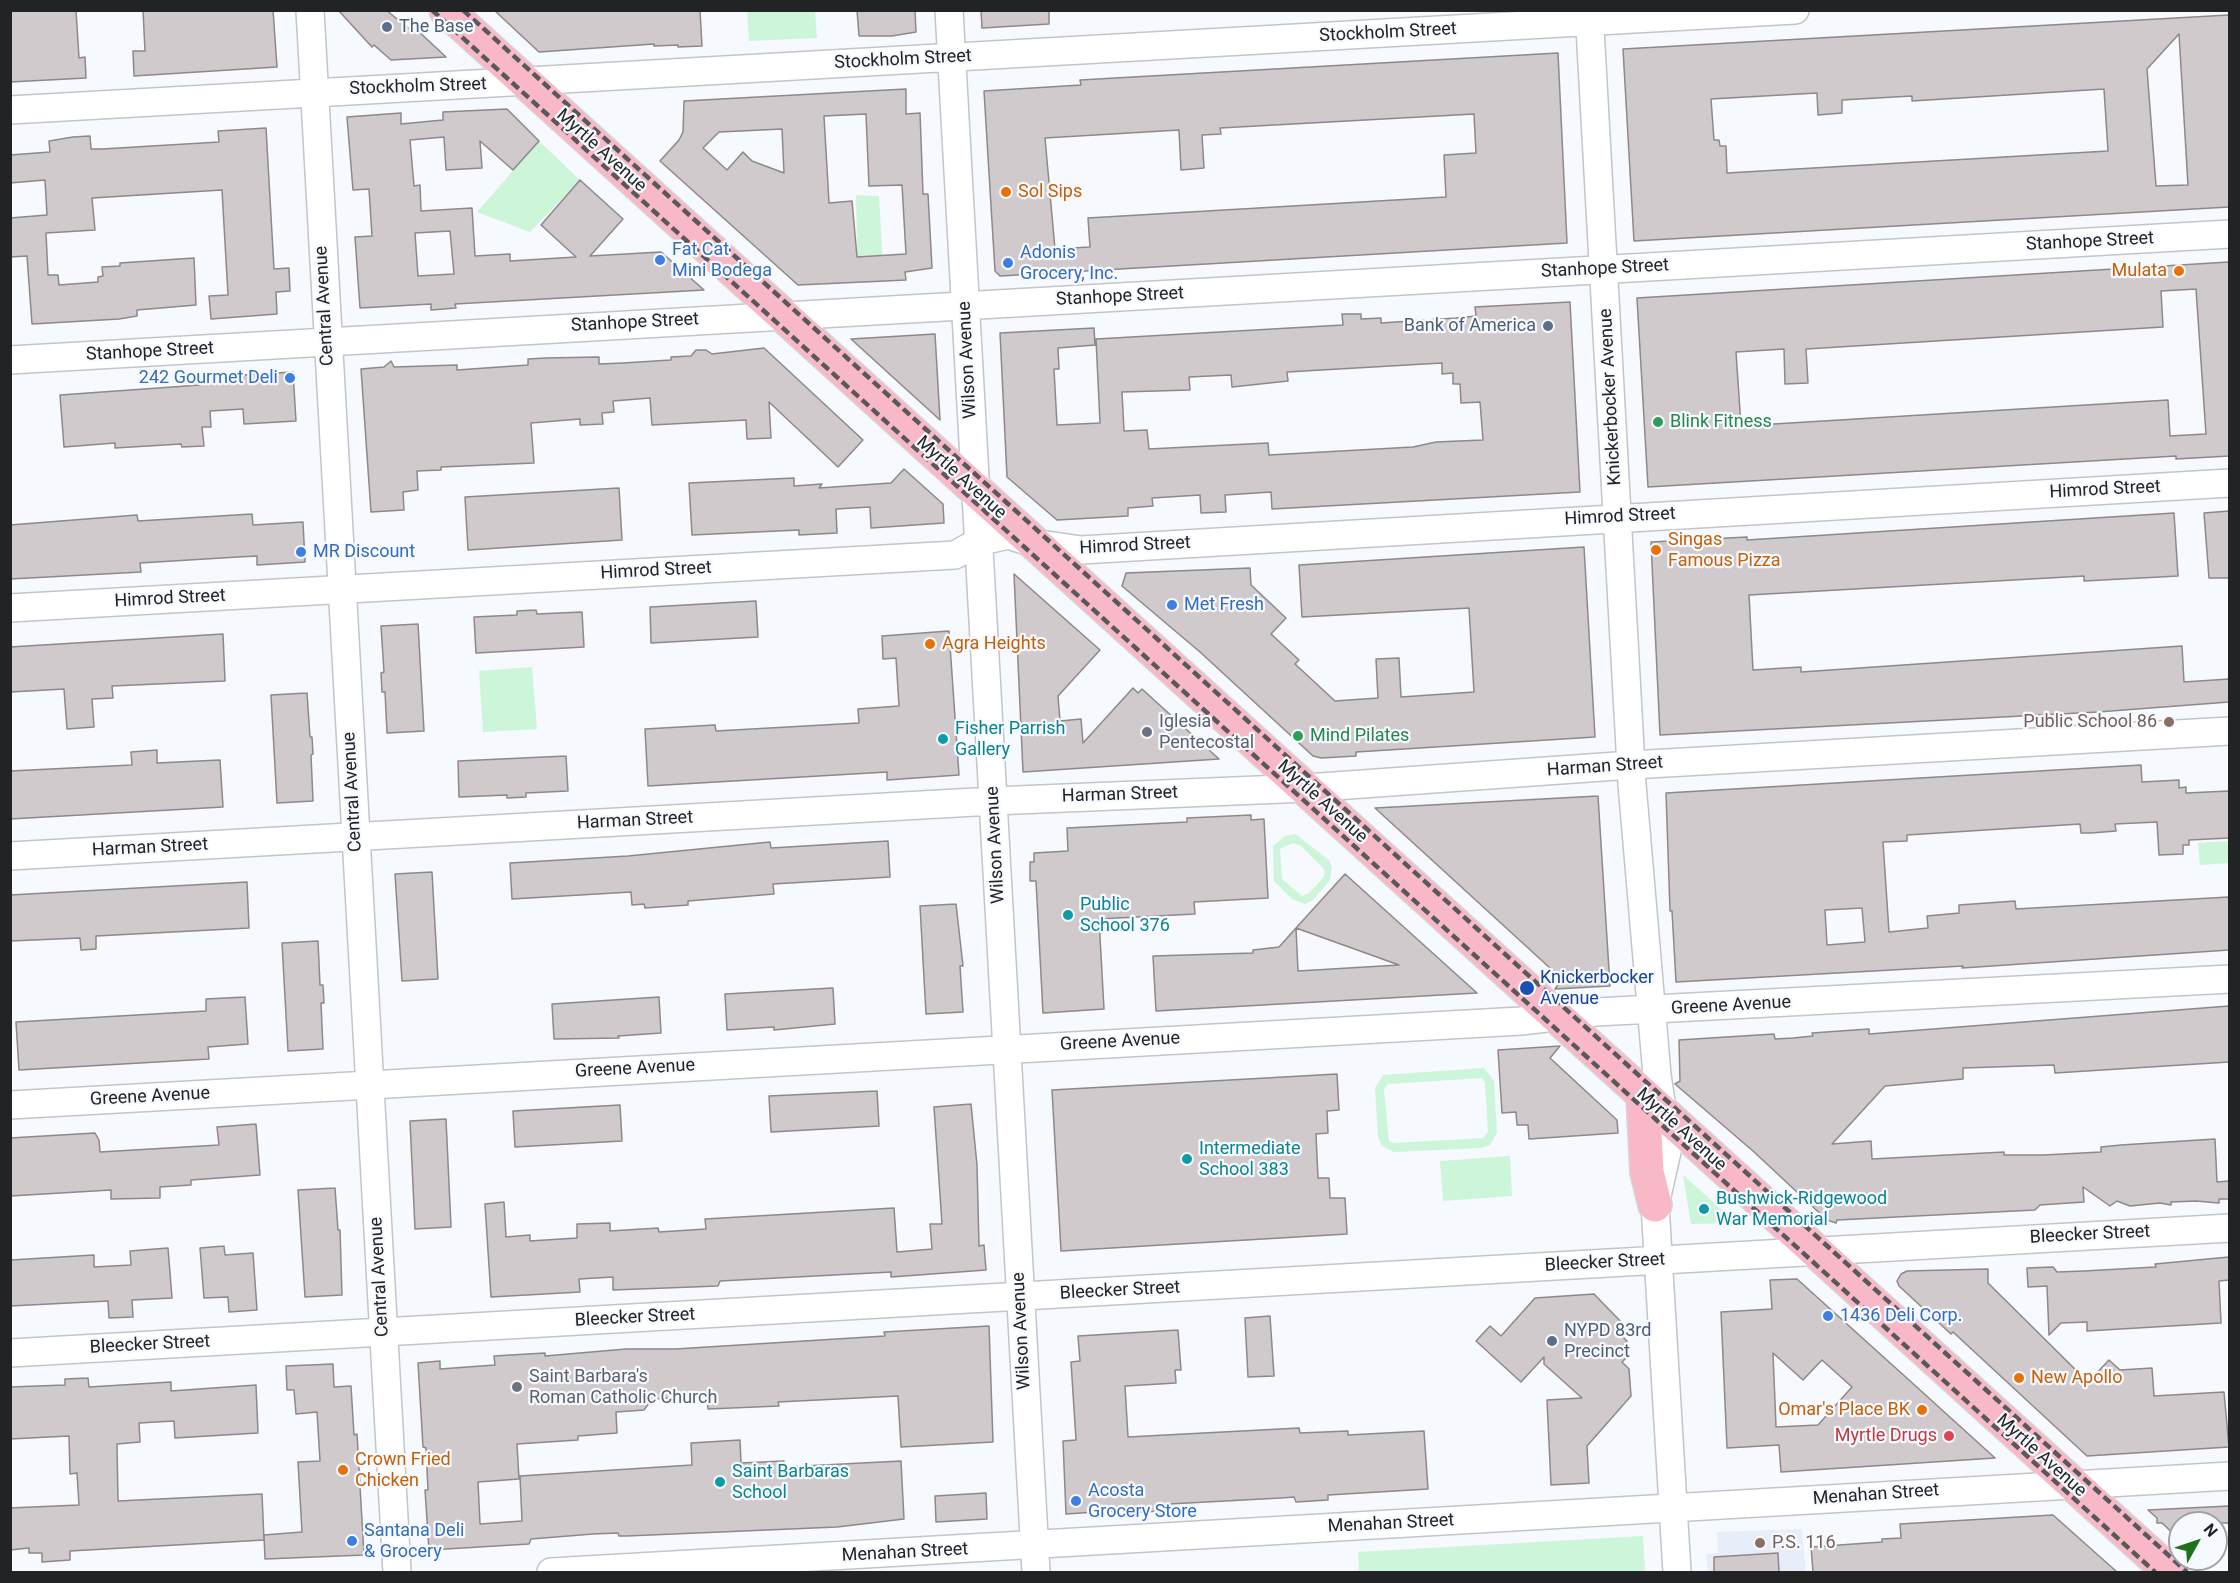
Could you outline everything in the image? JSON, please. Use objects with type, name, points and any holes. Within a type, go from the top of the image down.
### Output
[{"type":"main road","name":"Myrtle Avenue","points":[[446,10],[2170,1572]]},
{"type":"main road","points":[[1653,1104],[1647,1172],[1655,1205]]},
{"type":"street","name":"Central Avenue","points":[[310,10],[397,1572]]},
{"type":"street","name":"Wilson Avenue","points":[[949,10],[1036,1572]]},
{"type":"street","name":"Stockholm Street","points":[[10,110],[313,91],[526,82],[952,57],[1589,16],[1795,10]]},
{"type":"street","name":"Knickerbocker Avenue","points":[[1589,16],[1631,765],[1657,1075],[1653,1104]]},
{"type":"street","name":"Stanhope Street","points":[[10,360],[2229,234]]},
{"type":"street","name":"Himrod Street","points":[[10,608],[955,555],[978,542],[1008,535],[1033,543],[1081,550],[2229,483]]},
{"type":"street","name":"Harman Street","points":[[10,856],[993,801],[1306,788],[1631,765],[2229,731]]},
{"type":"street","name":"Greene Avenue","points":[[10,1105],[1511,1021],[1556,1015],[2229,979]]},
{"type":"street","points":[[1655,1205],[1677,1572]]},
{"type":"street","name":"Bleecker Street","points":[[10,1353],[2229,1228]]},
{"type":"street","name":"Menahan Street","points":[[552,1572],[2229,1476]]},
{"type":"shaded area","name":"P.S. 116","points":[[1802,1529],[1806,1572],[1708,1572],[1706,1554],[1718,1553],[1717,1532]]},
{"type":"green space","points":[[747,11],[815,11],[817,38],[749,41]]},
{"type":"green space","points":[[539,141],[580,180],[530,232],[477,212]]},
{"type":"green space","points":[[856,195],[879,196],[884,282],[858,283]]},
{"type":"green space","points":[[532,667],[537,729],[483,732],[479,671]]},
{"type":"green space","points":[[1295,834],[1329,860],[1332,867],[1330,880],[1313,900],[1305,904],[1292,899],[1274,881],[1273,846],[1285,836]],"holes":[[[1293,843],[1300,845],[1325,870],[1324,877],[1309,893],[1302,896],[1282,879],[1280,849]]]},
{"type":"green space","points":[[2229,841],[2229,863],[2200,865],[2198,843]]},
{"type":"green space","points":[[1484,1068],[1494,1081],[1497,1133],[1490,1145],[1482,1148],[1394,1152],[1382,1146],[1378,1137],[1375,1088],[1383,1075]],"holes":[[[1482,1078],[1485,1083],[1488,1131],[1484,1138],[1394,1143],[1389,1141],[1384,1090],[1388,1084]]]},
{"type":"green space","points":[[1510,1156],[1512,1196],[1443,1201],[1440,1161]]},
{"type":"green space","points":[[1683,1175],[1737,1223],[1691,1224]]},
{"type":"green space","points":[[1643,1536],[1645,1572],[1359,1572],[1358,1552]]},
{"type":"building","points":[[10,10],[76,10],[79,58],[85,57],[86,78],[10,82]]},
{"type":"building","points":[[143,10],[273,10],[277,67],[134,76],[133,51],[145,51]]},
{"type":"building","points":[[338,10],[386,10],[412,31],[415,28],[446,57],[391,60],[374,45],[372,47]]},
{"type":"building","points":[[494,10],[700,10],[702,46],[654,46],[654,44],[539,52]]},
{"type":"building","points":[[857,10],[915,10],[916,32],[892,36],[859,36]]},
{"type":"building","points":[[981,10],[1049,10],[1049,24],[982,28]]},
{"type":"building","points":[[2229,15],[2229,207],[1634,241],[1623,49]],"holes":[[[2179,34],[2188,185],[2156,186],[2147,69]],[[2104,89],[2108,151],[1727,173],[1726,146],[1720,146],[1719,140],[1714,140],[1711,99],[1817,93],[1818,115],[1842,113],[1842,100],[1912,96],[1912,101]]]},
{"type":"building","points":[[1558,53],[1567,243],[1000,276],[995,271],[984,91],[1081,85],[1080,80]],"holes":[[[1474,114],[1476,153],[1444,155],[1446,197],[1088,218],[1090,247],[1055,249],[1045,138],[1179,130],[1181,170],[1204,168],[1202,135],[1221,134],[1220,128]]]},
{"type":"building","points":[[906,89],[906,114],[920,113],[923,194],[928,194],[932,268],[905,272],[906,280],[798,285],[660,161],[679,140],[683,132],[684,101]],"holes":[[[866,114],[869,186],[902,185],[906,254],[857,257],[852,201],[829,203],[824,116]],[[782,129],[784,173],[752,161],[743,152],[727,170],[703,148],[719,132]]]},
{"type":"building","points":[[507,109],[539,141],[513,170],[480,141],[482,168],[446,170],[444,137],[410,140],[414,186],[420,185],[421,211],[472,208],[475,256],[510,254],[510,261],[576,257],[541,225],[580,180],[623,219],[590,256],[661,252],[704,290],[455,304],[456,308],[431,310],[431,304],[360,308],[355,237],[372,236],[369,189],[353,190],[347,117],[401,113],[401,124],[443,120],[443,112]],"holes":[[[450,231],[454,274],[418,276],[415,233]]]},
{"type":"building","points":[[266,128],[274,269],[289,268],[290,291],[276,292],[277,314],[211,319],[209,296],[228,295],[222,190],[92,198],[95,230],[46,233],[48,275],[58,275],[59,285],[98,282],[98,277],[103,276],[102,267],[120,266],[120,263],[194,258],[196,305],[137,310],[137,316],[119,319],[32,324],[27,256],[10,257],[10,218],[47,215],[45,180],[10,183],[10,155],[50,152],[49,141],[73,137],[90,136],[91,149],[102,149],[219,142],[218,131]]},
{"type":"building","points":[[2229,262],[2229,456],[2176,459],[2176,456],[1648,487],[1637,298]],"holes":[[[2196,289],[2206,434],[2170,436],[2168,400],[1741,426],[1736,352],[1784,349],[1785,384],[1808,383],[1806,349],[2163,327],[2161,291]]]},
{"type":"building","points":[[1570,302],[1580,492],[1272,509],[1271,492],[1225,495],[1226,512],[1201,513],[1200,495],[1152,498],[1153,506],[1128,508],[1128,516],[1057,520],[1007,477],[1000,333],[1094,328],[1095,345],[1058,348],[1059,369],[1054,369],[1057,425],[1100,423],[1096,339],[1343,325],[1342,314],[1361,314],[1361,319],[1381,318],[1381,323],[1456,318],[1476,316],[1475,307]],"holes":[[[1442,363],[1442,374],[1453,373],[1453,384],[1460,384],[1461,403],[1480,402],[1483,440],[1436,442],[1413,447],[1269,455],[1268,443],[1149,449],[1147,430],[1124,431],[1122,392],[1190,390],[1189,377],[1231,375],[1232,387],[1288,381],[1287,372]]]},
{"type":"building","points":[[935,334],[940,420],[851,339]]},
{"type":"building","points":[[764,348],[863,440],[838,467],[769,402],[771,438],[747,439],[746,420],[652,425],[650,398],[613,401],[614,412],[602,413],[603,424],[580,425],[580,419],[531,423],[534,463],[441,467],[441,470],[417,471],[418,490],[403,492],[404,510],[371,512],[361,369],[384,367],[391,361],[394,367],[457,365],[457,370],[528,365],[528,359],[546,358],[599,357],[599,364],[623,363],[671,360],[671,357],[691,356],[696,350],[706,350],[712,354]]},
{"type":"building","points":[[293,372],[296,421],[244,424],[243,409],[210,411],[211,427],[202,427],[204,446],[182,447],[181,444],[115,448],[115,443],[64,447],[60,395],[200,385],[209,377]]},
{"type":"building","points":[[904,469],[943,504],[944,523],[871,528],[870,507],[836,509],[837,533],[799,535],[799,530],[692,535],[689,483],[794,478],[794,486],[822,484],[819,488],[891,483]]},
{"type":"building","points":[[619,488],[622,540],[468,550],[465,497]]},
{"type":"building","points":[[2229,511],[2229,578],[2209,578],[2204,513]]},
{"type":"building","points":[[2174,513],[2178,576],[2084,581],[2084,576],[1749,595],[1753,670],[1801,667],[1801,672],[2182,646],[2184,682],[2229,679],[2229,702],[2098,712],[1660,735],[1651,542],[1747,537],[1747,540]]},
{"type":"building","points":[[252,514],[253,525],[303,522],[305,562],[257,565],[257,556],[238,557],[140,563],[141,572],[10,579],[10,525],[137,515],[138,521]]},
{"type":"building","points":[[1584,547],[1595,737],[1356,752],[1356,756],[1321,758],[1313,756],[1200,652],[1122,586],[1126,573],[1250,568],[1251,585],[1286,618],[1271,634],[1299,660],[1295,664],[1335,701],[1378,698],[1376,659],[1399,658],[1401,697],[1474,692],[1469,608],[1302,617],[1299,565]]},
{"type":"building","points":[[1014,574],[1100,650],[1058,696],[1060,721],[1081,719],[1083,743],[1133,688],[1138,693],[1142,689],[1219,759],[1023,772]]},
{"type":"building","points":[[756,601],[758,637],[651,643],[650,607]]},
{"type":"building","points":[[536,610],[537,614],[582,612],[584,647],[476,653],[474,617],[517,615],[517,611]]},
{"type":"building","points":[[418,624],[424,731],[387,733],[385,692],[382,692],[381,673],[384,672],[381,626]]},
{"type":"building","points":[[949,631],[959,775],[887,780],[887,772],[648,786],[645,729],[715,725],[716,731],[859,723],[858,709],[899,706],[896,658],[883,659],[882,636]]},
{"type":"building","points":[[223,634],[225,681],[112,686],[113,698],[92,699],[94,727],[67,729],[64,689],[10,692],[10,647]]},
{"type":"building","points":[[307,693],[313,754],[311,755],[313,801],[277,803],[271,695]]},
{"type":"building","points":[[157,750],[157,763],[220,760],[223,807],[10,819],[10,771],[132,765],[131,752]]},
{"type":"building","points":[[566,756],[568,791],[526,793],[526,797],[507,798],[507,795],[459,797],[458,761]]},
{"type":"building","points":[[2141,765],[2142,782],[2179,780],[2179,788],[2186,787],[2186,793],[2229,791],[2229,838],[2189,840],[2189,845],[2183,845],[2183,854],[2159,855],[2157,822],[2115,824],[2116,831],[2091,833],[2081,833],[2080,824],[1907,835],[1907,841],[1883,842],[1889,932],[1928,928],[1927,916],[1959,913],[1959,905],[2015,901],[2016,909],[2229,897],[2229,950],[1962,968],[1963,966],[1676,982],[1672,911],[1670,911],[1666,793]],"holes":[[[1862,908],[1865,942],[1827,945],[1825,910]]]},
{"type":"building","points":[[1598,796],[1610,986],[1555,989],[1562,979],[1375,808]]},
{"type":"building","name":"Public School 376","points":[[1251,815],[1251,820],[1264,819],[1268,898],[1194,902],[1195,914],[1099,919],[1104,1009],[1043,1013],[1036,881],[1030,881],[1030,862],[1034,862],[1034,853],[1068,851],[1067,828],[1187,822],[1187,818]]},
{"type":"building","points":[[888,841],[890,877],[773,884],[774,894],[688,901],[688,905],[645,908],[644,904],[632,905],[631,892],[512,899],[510,863],[628,856],[770,842],[771,848]]},
{"type":"building","points":[[432,872],[438,979],[402,981],[395,874]]},
{"type":"building","points":[[1345,874],[1477,993],[1156,1011],[1153,956],[1253,953],[1253,950],[1279,947],[1296,928]],"holes":[[[1296,928],[1399,965],[1298,971]]]},
{"type":"building","points":[[247,882],[249,928],[96,936],[96,949],[81,950],[80,938],[10,941],[10,895]]},
{"type":"building","points":[[956,904],[963,966],[960,966],[963,1012],[926,1014],[920,906]]},
{"type":"building","points":[[318,941],[320,985],[323,985],[324,1003],[321,1003],[323,1049],[288,1051],[282,943]]},
{"type":"building","points":[[833,988],[835,1024],[774,1030],[774,1027],[727,1030],[725,994]]},
{"type":"building","points":[[245,997],[248,1044],[208,1047],[209,1059],[19,1070],[16,1022],[206,1011],[206,999]]},
{"type":"building","points":[[659,997],[661,1033],[618,1036],[619,1038],[554,1039],[552,1004]]},
{"type":"building","points":[[2229,1006],[2229,1062],[2055,1073],[2054,1065],[1963,1068],[1963,1079],[1885,1086],[1832,1144],[1871,1141],[1872,1159],[2004,1152],[2004,1155],[2044,1155],[2101,1152],[2101,1147],[2215,1139],[2217,1182],[2229,1181],[2229,1199],[2219,1199],[2219,1203],[2196,1201],[2171,1202],[2171,1205],[2160,1203],[2130,1206],[2117,1201],[2110,1206],[2083,1187],[2084,1202],[2040,1205],[2035,1210],[1837,1220],[1836,1223],[1827,1220],[1753,1151],[1675,1084],[1680,1081],[1679,1040],[1774,1034],[1775,1039],[1793,1038],[1813,1036],[1812,1033],[1869,1029],[1869,1034]]},
{"type":"building","points":[[1560,1046],[1550,1058],[1617,1120],[1618,1133],[1529,1139],[1528,1125],[1517,1125],[1516,1112],[1502,1113],[1498,1050]]},
{"type":"building","name":"Intermediate School 383","points":[[1337,1074],[1339,1110],[1327,1111],[1328,1133],[1316,1134],[1318,1178],[1329,1178],[1330,1198],[1345,1198],[1347,1234],[1061,1251],[1052,1090]]},
{"type":"building","points":[[877,1091],[879,1126],[771,1132],[769,1096]]},
{"type":"building","points":[[971,1104],[977,1165],[979,1246],[984,1245],[986,1270],[891,1277],[891,1272],[720,1281],[718,1286],[613,1290],[613,1277],[579,1279],[580,1292],[491,1297],[485,1204],[504,1202],[506,1237],[530,1235],[530,1241],[577,1238],[577,1224],[610,1223],[610,1231],[658,1228],[659,1232],[706,1229],[705,1219],[894,1208],[897,1252],[932,1249],[930,1224],[942,1224],[934,1107]]},
{"type":"building","points":[[620,1105],[622,1141],[515,1147],[513,1111]]},
{"type":"building","points":[[446,1119],[451,1227],[415,1229],[410,1121]]},
{"type":"building","points":[[256,1124],[260,1175],[191,1180],[191,1185],[160,1187],[160,1198],[111,1199],[111,1190],[10,1196],[10,1138],[95,1133],[99,1140],[100,1152],[219,1145],[217,1127]]},
{"type":"building","points":[[335,1188],[338,1230],[340,1230],[342,1295],[305,1297],[298,1190]]},
{"type":"building","points":[[224,1246],[225,1255],[253,1253],[257,1310],[229,1312],[228,1297],[204,1298],[200,1248]]},
{"type":"building","points":[[168,1248],[172,1298],[132,1300],[133,1317],[109,1318],[108,1301],[10,1306],[11,1260],[94,1255],[94,1267],[131,1265],[130,1251]]},
{"type":"building","points":[[2229,1257],[2229,1280],[2219,1281],[2221,1323],[2087,1331],[2087,1322],[2061,1323],[2049,1335],[2047,1286],[2028,1287],[2027,1268],[2053,1267],[2057,1272],[2084,1271],[2156,1267],[2155,1264]]},
{"type":"building","points":[[1988,1269],[1988,1283],[2090,1384],[2090,1380],[2109,1360],[2120,1370],[2152,1368],[2154,1396],[2224,1392],[2229,1447],[2087,1456],[1953,1332],[1951,1334],[1899,1286],[1897,1281],[1901,1274],[1907,1271]]},
{"type":"building","points":[[1797,1279],[1995,1458],[1781,1472],[1779,1445],[1727,1448],[1721,1312],[1772,1309],[1770,1280]],"holes":[[[1773,1353],[1803,1380],[1822,1360],[1852,1387],[1818,1425],[1776,1427]]]},
{"type":"building","name":"NYPD 83rd Precinct","points":[[1594,1294],[1626,1327],[1620,1334],[1627,1341],[1621,1348],[1629,1355],[1622,1362],[1629,1369],[1631,1396],[1587,1446],[1589,1483],[1551,1485],[1547,1400],[1582,1398],[1544,1364],[1544,1357],[1521,1382],[1476,1341],[1490,1326],[1501,1336],[1535,1298]]},
{"type":"building","points":[[1270,1316],[1274,1376],[1248,1377],[1245,1318]]},
{"type":"building","points":[[989,1326],[993,1442],[901,1447],[898,1396],[778,1402],[779,1406],[708,1409],[707,1396],[652,1399],[644,1410],[616,1412],[617,1433],[578,1436],[578,1440],[517,1444],[519,1479],[478,1482],[480,1524],[522,1521],[520,1476],[692,1465],[691,1443],[740,1440],[741,1463],[784,1461],[784,1467],[901,1461],[904,1519],[837,1527],[627,1536],[619,1536],[618,1533],[593,1534],[531,1539],[529,1544],[429,1550],[425,1490],[428,1490],[426,1448],[423,1447],[418,1363],[440,1361],[440,1369],[495,1365],[494,1356],[545,1353],[545,1356],[626,1349],[675,1349],[885,1336],[884,1332]]},
{"type":"building","points":[[1178,1330],[1181,1370],[1175,1370],[1176,1383],[1125,1386],[1128,1437],[1299,1428],[1300,1433],[1348,1431],[1348,1435],[1424,1431],[1428,1489],[1328,1495],[1328,1500],[1296,1502],[1294,1497],[1169,1504],[1169,1509],[1161,1511],[1126,1513],[1126,1510],[1066,1514],[1063,1441],[1076,1440],[1071,1362],[1080,1361],[1078,1336]]},
{"type":"building","points":[[333,1364],[334,1387],[351,1386],[354,1435],[357,1434],[364,1555],[265,1559],[264,1535],[302,1532],[298,1462],[320,1461],[317,1412],[296,1414],[294,1390],[287,1390],[286,1366]]},
{"type":"building","points":[[88,1378],[89,1387],[171,1382],[171,1391],[256,1385],[258,1433],[175,1438],[174,1421],[139,1423],[140,1442],[117,1444],[118,1501],[262,1494],[264,1540],[70,1551],[70,1560],[42,1562],[42,1553],[29,1553],[29,1548],[10,1550],[10,1508],[79,1505],[77,1473],[70,1474],[69,1436],[10,1439],[10,1387],[65,1385],[65,1379]]},
{"type":"building","points":[[986,1493],[987,1519],[936,1522],[935,1496]]},
{"type":"building","points":[[2229,1506],[2229,1523],[2228,1511],[2168,1511],[2168,1529],[2162,1523],[2157,1523],[2157,1518],[2148,1510]]},
{"type":"building","points":[[2053,1515],[2117,1572],[1813,1572],[1811,1547],[1882,1542],[1882,1539],[1901,1538],[1900,1524]]},
{"type":"building","points":[[1778,1553],[1779,1572],[1714,1572],[1714,1557]]},
{"type":"railway","points":[[432,10],[2155,1572]]},
{"type":"railway","points":[[463,10],[2187,1572]]},
{"type":"place","name":"The Base","points":[[387,27]]},
{"type":"place","name":"Sol Sips","points":[[1006,192]]},
{"type":"place","name":"Fat Cat Mini Bodega","points":[[660,260]]},
{"type":"place","name":"Adonis Grocery, Inc.","points":[[1008,263]]},
{"type":"place","name":"Mulata","points":[[2179,271]]},
{"type":"place","name":"Bank of America","points":[[1548,326]]},
{"type":"place","name":"242 Gourmet Deli","points":[[290,378]]},
{"type":"place","name":"Blink Fitness","points":[[1658,422]]},
{"type":"place","name":"Singas Famous Pizza","points":[[1656,550]]},
{"type":"place","name":"MR Discount","points":[[301,552]]},
{"type":"place","name":"Met Fresh","points":[[1172,605]]},
{"type":"place","name":"Agra Heights","points":[[930,644]]},
{"type":"place","name":"Public School 86","points":[[2169,722]]},
{"type":"place","name":"Iglesia Pentecostal","points":[[1147,732]]},
{"type":"place","name":"Mind Pilates","points":[[1298,736]]},
{"type":"place","name":"Fisher Parrish Gallery","points":[[943,739]]},
{"type":"place","name":"Public School 376","points":[[1068,915]]},
{"type":"place","name":"Knickerbocker Avenue","points":[[1527,988]]},
{"type":"place","name":"Intermediate School 383","points":[[1187,1159]]},
{"type":"place","name":"Bushwick-Ridgewood War Memorial","points":[[1704,1209]]},
{"type":"place","name":"1436 Deli Corp.","points":[[1828,1316]]},
{"type":"place","name":"NYPD 83rd Precinct","points":[[1552,1341]]},
{"type":"place","name":"New Apollo","points":[[2019,1378]]},
{"type":"place","name":"Saint Barbara's Roman Catholic Church","points":[[517,1387]]},
{"type":"place","name":"Omar's Place BK","points":[[1922,1410]]},
{"type":"place","name":"Myrtle Drugs","points":[[1949,1436]]},
{"type":"place","name":"Crown Fried Chicken","points":[[343,1470]]},
{"type":"place","name":"Saint Barbaras School","points":[[720,1482]]},
{"type":"place","name":"Acosta Grocery Store","points":[[1076,1501]]},
{"type":"place","name":"Santana Deli & Grocery","points":[[352,1541]]},
{"type":"place","name":"P.S. 116","points":[[1760,1543]]}]
